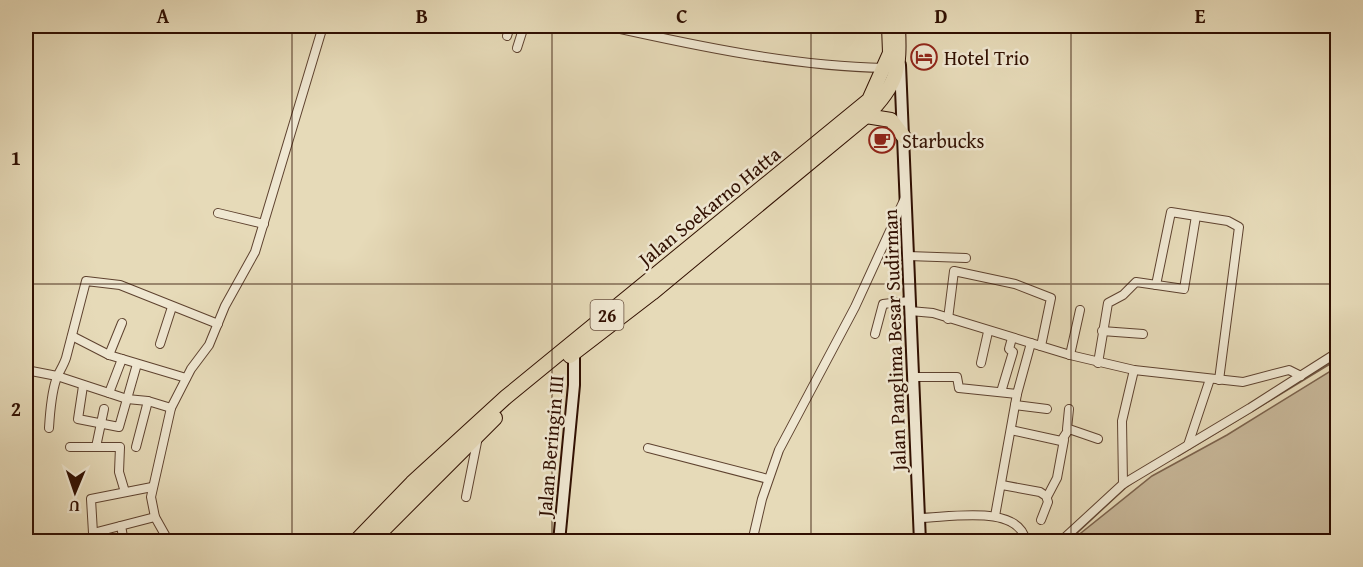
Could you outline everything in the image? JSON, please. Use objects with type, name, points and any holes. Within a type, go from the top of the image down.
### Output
[{"type":"highway","name":"26","points":[[869,100],[892,71],[889,26]]},
{"type":"highway","name":"26","points":[[866,116],[892,71],[898,26]]},
{"type":"highway","name":"Jalan Soekarno Hatta","points":[[752,203],[869,100]]},
{"type":"highway","name":"Jalan Soekarno Hatta","points":[[355,542],[387,507],[486,415],[752,203],[866,116]]},
{"type":"highway","points":[[866,116],[879,116],[891,120],[904,137]]},
{"type":"highway","name":"Jalan Soekarno Hatta","points":[[371,542],[478,435],[574,347]]},
{"type":"main road","points":[[869,100],[880,94],[892,71]]},
{"type":"main road","name":"Jalan Panglima Besar Sudirman","points":[[892,71],[902,110],[904,137],[920,542]]},
{"type":"main road","name":"Jalan Beringin III","points":[[559,542],[574,347]]},
{"type":"street","points":[[169,542],[155,517],[152,488],[171,408],[186,378],[209,345],[234,288],[246,271],[264,224],[323,26]]},
{"type":"street","points":[[507,36],[510,26]]},
{"type":"street","points":[[517,48],[524,26]]},
{"type":"street","points":[[607,26],[694,46],[892,71]]},
{"type":"street","points":[[752,542],[768,479],[779,450],[855,307],[906,196]]},
{"type":"street","points":[[1156,285],[1171,212],[1232,222],[1239,227],[1219,380]]},
{"type":"street","points":[[218,213],[264,224]]},
{"type":"street","points":[[1098,363],[1108,303],[1126,293],[1136,282],[1184,289],[1196,216]]},
{"type":"street","points":[[908,256],[966,258]]},
{"type":"street","points":[[948,319],[954,271],[1015,284],[1050,297],[1041,346]]},
{"type":"street","points":[[49,428],[51,401],[57,376],[62,371],[86,281],[120,285],[218,324]]},
{"type":"street","points":[[875,334],[883,304],[910,306],[988,332],[1098,363],[1134,370],[1219,380],[1255,381],[1289,370],[1301,375]]},
{"type":"street","points":[[160,344],[172,307]]},
{"type":"street","points":[[1070,355],[1080,310]]},
{"type":"street","points":[[109,355],[122,323]]},
{"type":"street","points":[[1102,331],[1143,334]]},
{"type":"street","points":[[981,363],[988,332]]},
{"type":"street","points":[[72,336],[109,355],[186,378]]},
{"type":"street","points":[[1001,392],[1013,352],[1010,349],[1012,338]]},
{"type":"street","points":[[995,516],[1017,394],[1031,343]]},
{"type":"street","points":[[1060,542],[1123,484],[1338,352]]},
{"type":"street","points":[[109,393],[122,359]]},
{"type":"street","points":[[83,386],[77,418],[119,427],[137,364]]},
{"type":"street","points":[[1123,484],[1122,421],[1134,370]]},
{"type":"street","points":[[26,391],[28,371],[57,376],[127,399],[148,401],[171,408]]},
{"type":"street","points":[[913,377],[957,377],[959,388],[1017,394]]},
{"type":"street","points":[[1188,445],[1210,379]]},
{"type":"street","points":[[136,447],[148,401]]},
{"type":"street","points":[[1015,405],[1047,409]]},
{"type":"street","points":[[96,447],[104,409]]},
{"type":"street","points":[[1041,520],[1047,497],[1057,478],[1069,409]]},
{"type":"street","points":[[1067,429],[1098,439]]},
{"type":"street","points":[[1011,430],[1036,437],[1064,440]]},
{"type":"street","points":[[466,497],[478,435]]},
{"type":"street","points":[[70,447],[120,447],[120,476],[124,492]]},
{"type":"street","points":[[648,448],[768,479]]},
{"type":"street","points":[[1002,485],[1040,492],[1047,497]]},
{"type":"street","points":[[152,488],[91,499],[93,537],[121,526],[155,517]]},
{"type":"street","points":[[919,518],[995,516],[1016,522],[1024,532],[1026,542]]},
{"type":"street","points":[[121,526],[124,542]]},
{"type":"shaded area","points":[[1337,367],[1337,541],[1071,541],[1152,476],[1227,435]]},
{"type":"waterway","points":[[1178,456],[1338,359]]},
{"type":"waterway","points":[[1067,542],[1125,488],[1139,478]]},
{"type":"place","name":"Hotel Trio","points":[[924,57]]},
{"type":"place","name":"Starbucks","points":[[882,140]]}]
